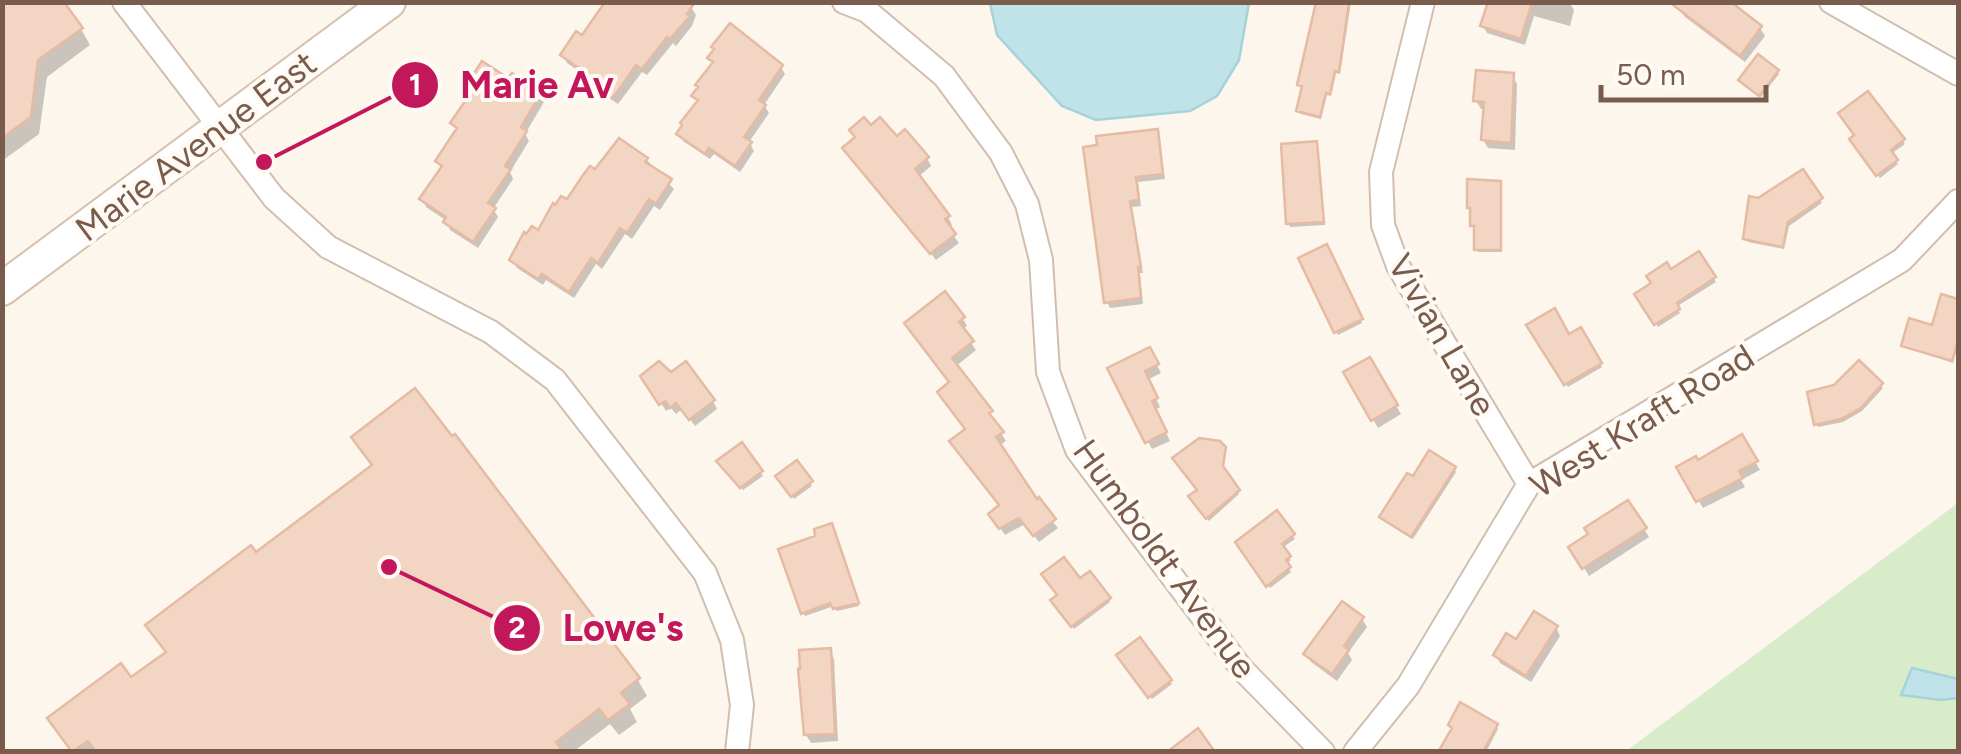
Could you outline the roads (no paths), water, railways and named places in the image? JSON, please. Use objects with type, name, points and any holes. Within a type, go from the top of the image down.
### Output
[{"type":"street","points":[[124,2],[274,198],[328,247],[491,332],[555,380],[705,573],[732,640],[742,705],[737,752]]},
{"type":"street","name":"Marie Avenue East","points":[[2,289],[389,2]]},
{"type":"street","name":"Humboldt Avenue","points":[[844,2],[867,11],[944,76],[1001,153],[1027,204],[1032,223],[1041,260],[1048,372],[1077,450],[1240,668],[1323,752]]},
{"type":"street","name":"Vivian Lane","points":[[1423,2],[1382,172],[1382,225],[1398,266],[1529,484]]},
{"type":"street","points":[[1832,2],[1958,74]]},
{"type":"street","name":"West Kraft Road","points":[[1355,752],[1408,686],[1529,484],[1902,260],[1958,201]]},
{"type":"water","points":[[990,2],[1249,3],[1239,60],[1217,96],[1190,111],[1096,120],[1062,106],[997,35]]},
{"type":"water","points":[[1912,668],[1958,679],[1958,698],[1901,695]]},
{"type":"place","name":"Marie Av","points":[[264,162]]},
{"type":"place","name":"Lowe's","points":[[389,567]]}]
